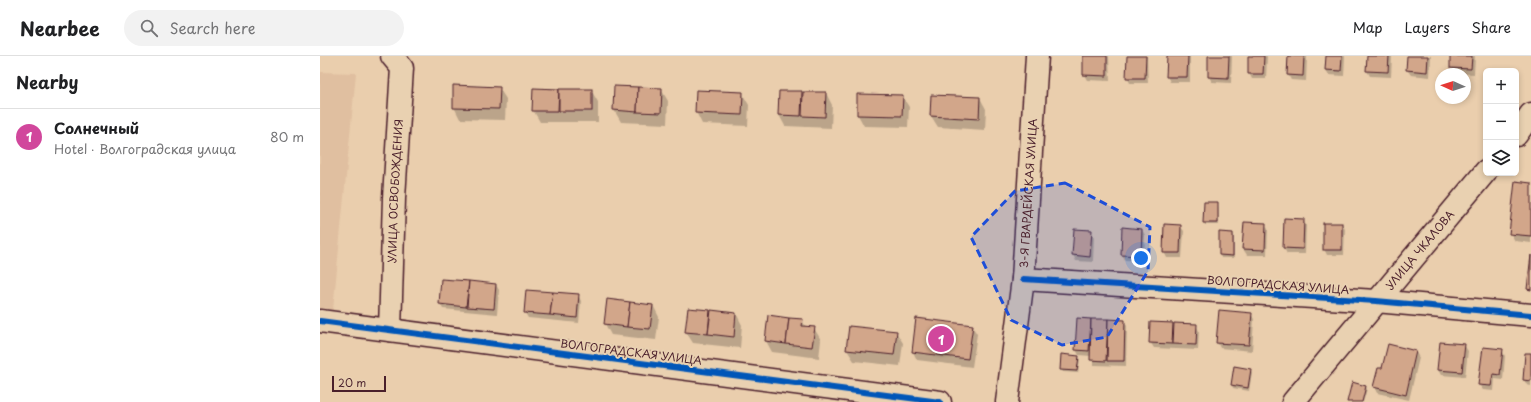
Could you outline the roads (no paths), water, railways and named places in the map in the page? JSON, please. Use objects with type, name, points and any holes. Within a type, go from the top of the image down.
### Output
[{"type":"street","name":"УЛИЦА ОСВОБОЖДЕНИЯ","points":[[390,330],[394,198],[402,68],[392,56]]},
{"type":"street","name":"3-Я ГВАРДЕЙСКАЯ УЛИЦА","points":[[1007,402],[1023,279],[1037,56]]},
{"type":"street","points":[[1519,131],[1531,114]]},
{"type":"street","name":"УЛИЦА ЧКАЛОВА","points":[[1293,402],[1483,175]]},
{"type":"street","name":"ВОЛГОГРАДСКАЯ УЛИЦА","points":[[1023,279],[1376,301],[1531,315]]},
{"type":"street","name":"ВОЛГОГРАДСКАЯ УЛИЦА","points":[[320,320],[940,402]]},
{"type":"place","name":"Солнечный","points":[[941,339]]}]
